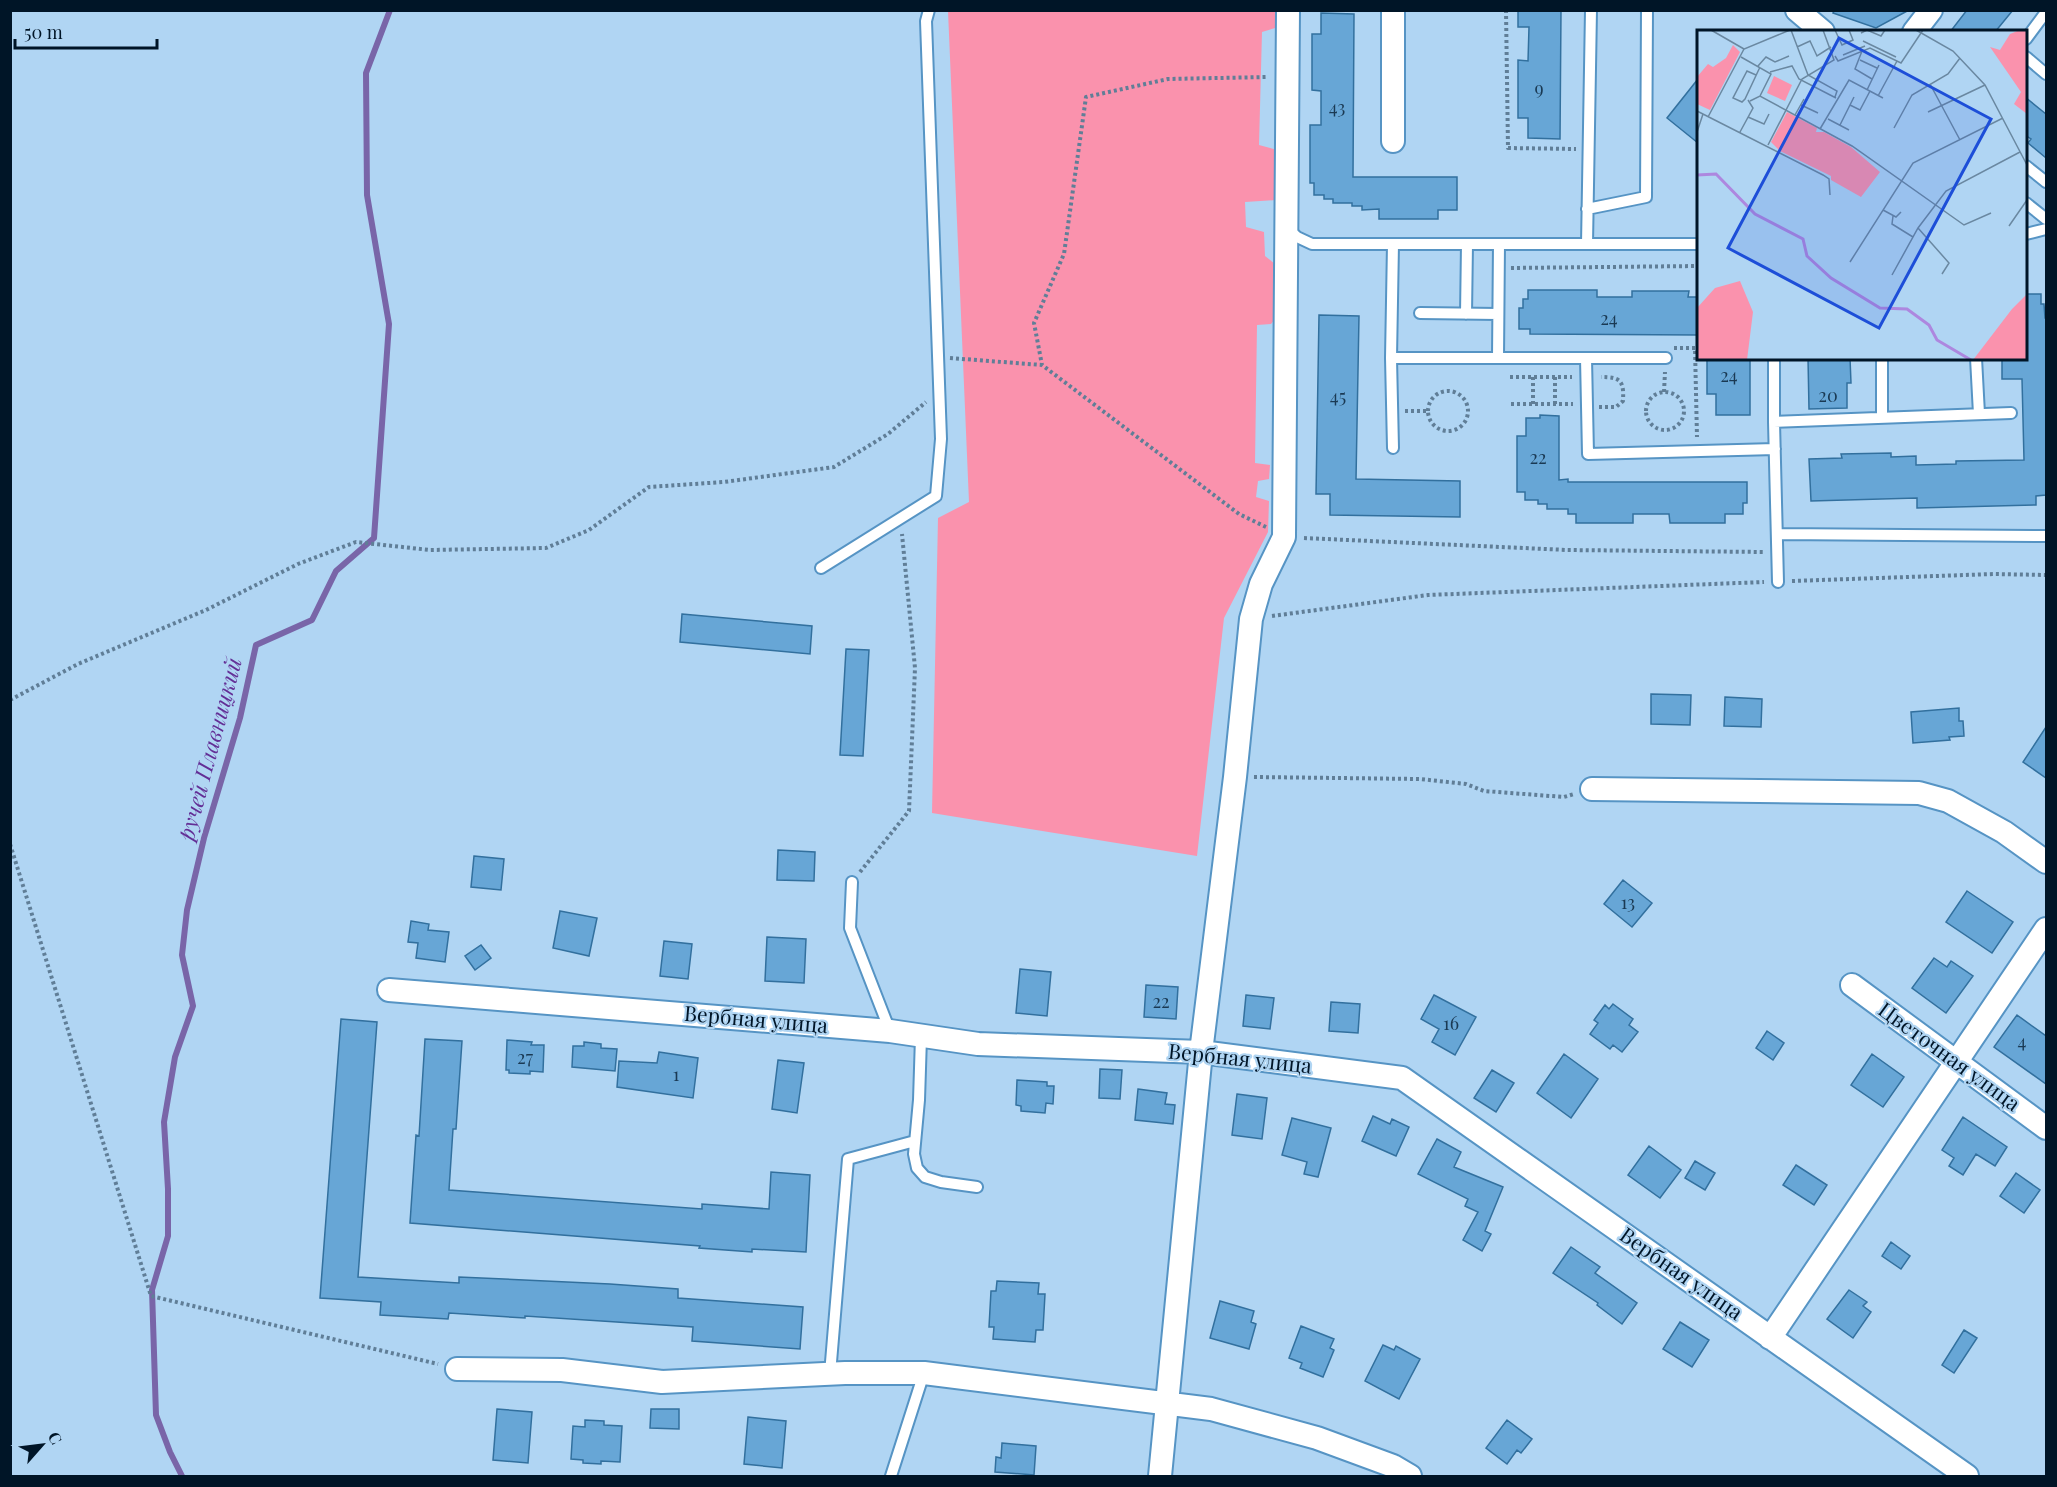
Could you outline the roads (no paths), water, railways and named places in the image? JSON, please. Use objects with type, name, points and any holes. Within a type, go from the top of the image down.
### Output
[{"type":"street","points":[[1160,1476],[1201,1052],[1235,777],[1251,619],[1261,584],[1284,537],[1288,10]]},
{"type":"street","points":[[1393,10],[1393,141]]},
{"type":"street","points":[[1797,10],[1822,30]]},
{"type":"street","points":[[1916,30],[1931,10]]},
{"type":"street","points":[[1592,789],[1918,793],[1948,801],[2004,832],[2046,862]]},
{"type":"street","points":[[1770,1338],[2046,929]]},
{"type":"street","name":"Цветочная улица","points":[[1852,985],[2046,1128]]},
{"type":"street","name":"Вербная улица","points":[[389,990],[890,1031],[978,1044],[1201,1052],[1402,1078],[1967,1476]]},
{"type":"street","points":[[457,1369],[562,1370],[662,1382],[830,1374],[924,1373],[1211,1408],[1317,1438],[1393,1466],[1410,1476]]},
{"type":"lane","points":[[821,568],[936,496],[941,439],[926,21],[929,10]]},
{"type":"lane","points":[[1587,244],[1591,10]]},
{"type":"lane","points":[[1587,209],[1646,197],[1647,10]]},
{"type":"lane","points":[[2027,36],[2046,12]]},
{"type":"lane","points":[[2027,59],[2046,74]]},
{"type":"lane","points":[[2027,168],[2046,182]]},
{"type":"lane","points":[[2027,205],[2046,219]]},
{"type":"lane","points":[[1286,226],[1297,237],[1312,244],[1697,244]]},
{"type":"lane","points":[[2027,234],[2046,230]]},
{"type":"lane","points":[[1393,244],[1391,358],[1393,448]]},
{"type":"lane","points":[[1466,314],[1467,244]]},
{"type":"lane","points":[[1498,358],[1499,244]]},
{"type":"lane","points":[[1420,313],[1498,314]]},
{"type":"lane","points":[[1391,358],[1586,357],[1666,353]]},
{"type":"lane","points":[[1586,357],[1588,454],[1774,449]]},
{"type":"lane","points":[[1774,360],[1778,582]]},
{"type":"lane","points":[[1882,360],[1882,418]]},
{"type":"lane","points":[[1976,360],[1979,414]]},
{"type":"lane","points":[[1774,422],[2011,413]]},
{"type":"lane","points":[[1777,534],[2046,536]]},
{"type":"lane","points":[[852,882],[850,928],[890,1031]]},
{"type":"lane","points":[[921,1037],[914,1154],[917,1168],[925,1177],[941,1182],[977,1187]]},
{"type":"lane","points":[[830,1374],[848,1159],[915,1141]]},
{"type":"lane","points":[[891,1476],[924,1373]]},
{"type":"waterway","name":"ручей Плавницкий","points":[[182,1476],[156,1415],[152,1290],[168,1236],[164,1122],[175,1057],[193,1006],[182,955],[187,910],[204,838],[240,718],[256,645],[312,620],[336,571],[374,538],[389,324],[367,195],[366,73],[390,10]]}]
